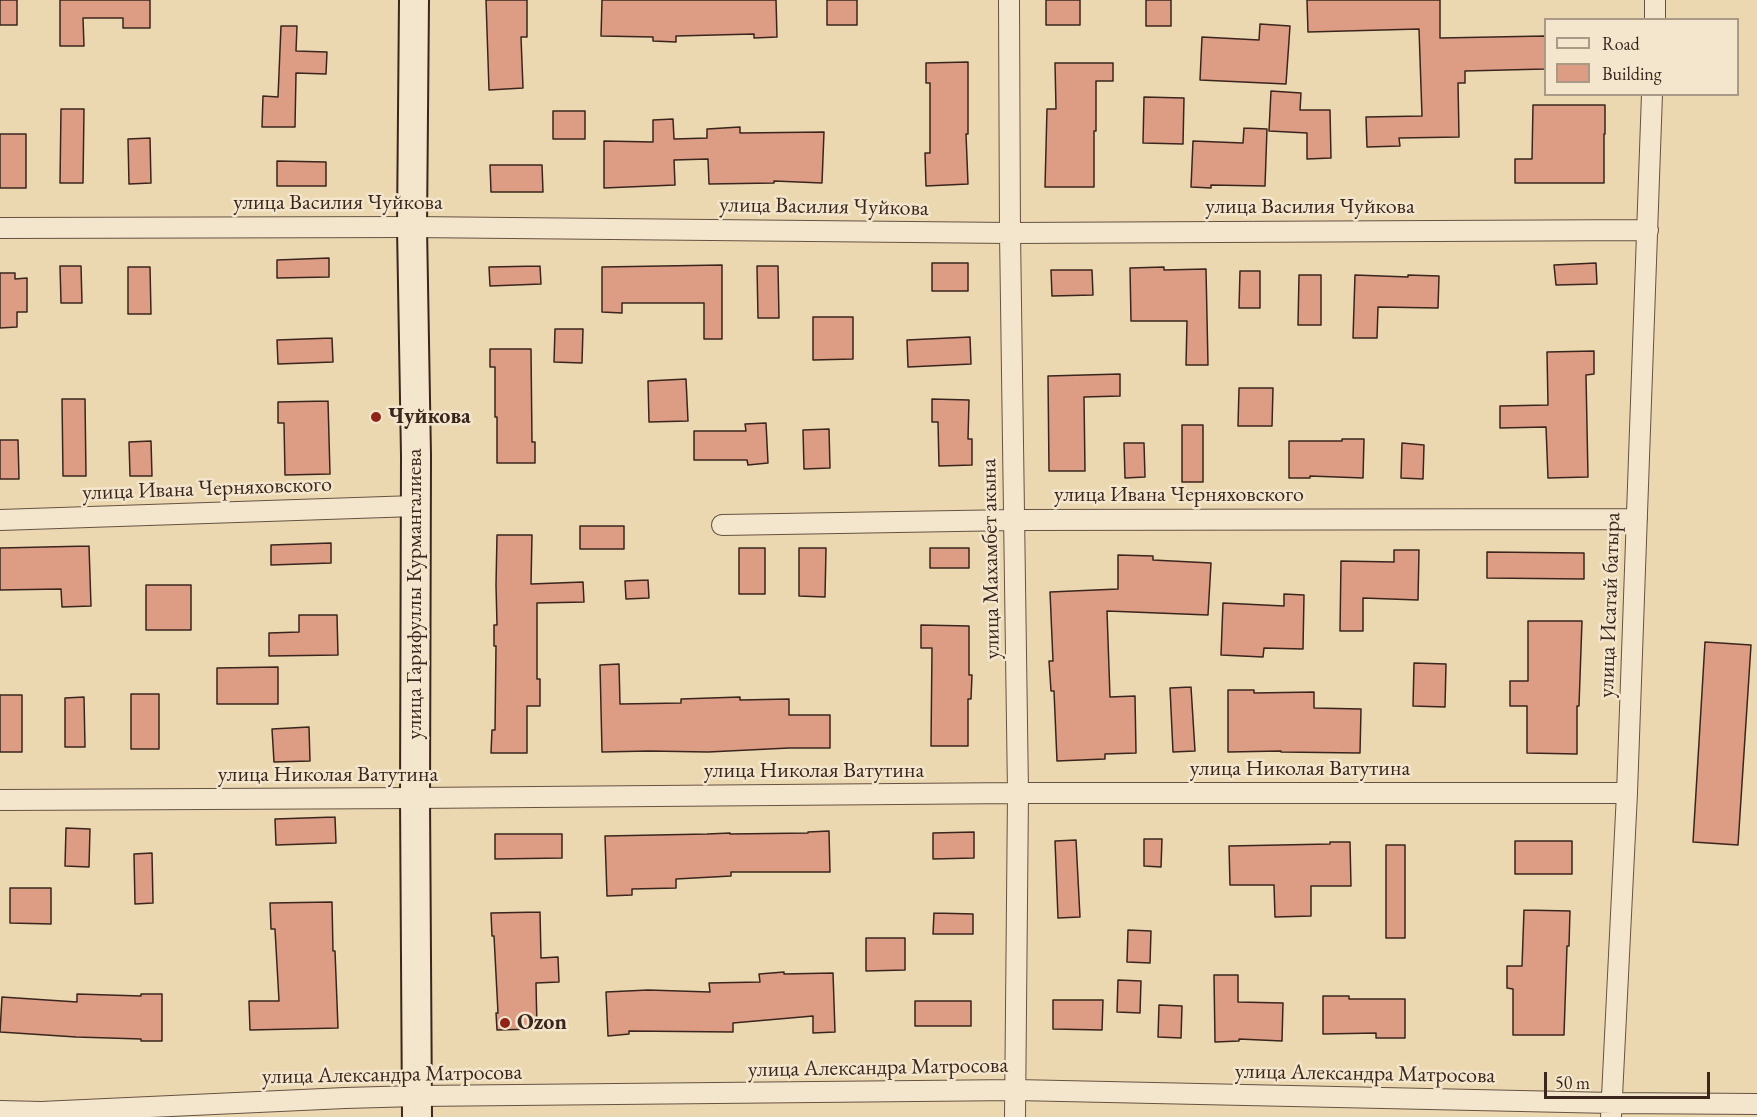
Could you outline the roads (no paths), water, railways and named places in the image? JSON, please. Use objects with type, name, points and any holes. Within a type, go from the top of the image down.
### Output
[{"type":"street","name":"улица Гарифуллы Курмангалиева","points":[[414,0],[412,227],[416,506],[417,1107]]},
{"type":"street","name":"улица Махамбет акына","points":[[1009,0],[1018,794],[1015,1117]]},
{"type":"street","points":[[1655,0],[1655,18]]},
{"type":"street","name":"улица Исатай батыра","points":[[1611,1110],[1628,793],[1652,96]]},
{"type":"street","name":"улица Василия Чуйкова","points":[[0,228],[412,227],[1010,233],[1648,230]]},
{"type":"street","name":"улица Ивана Черняховского","points":[[0,520],[416,506]]},
{"type":"street","name":"улица Ивана Черняховского","points":[[722,525],[1015,519],[1637,519]]},
{"type":"street","name":"улица Николая Ватутина","points":[[0,800],[1628,793]]},
{"type":"street","name":"улица Александра Матросова","points":[[0,1111],[40,1112],[345,1098],[417,1107],[1016,1090],[1611,1110],[1757,1104]]},
{"type":"place","name":"Чуйкова","points":[[376,417]]},
{"type":"place","name":"Ozon","points":[[505,1023]]}]
